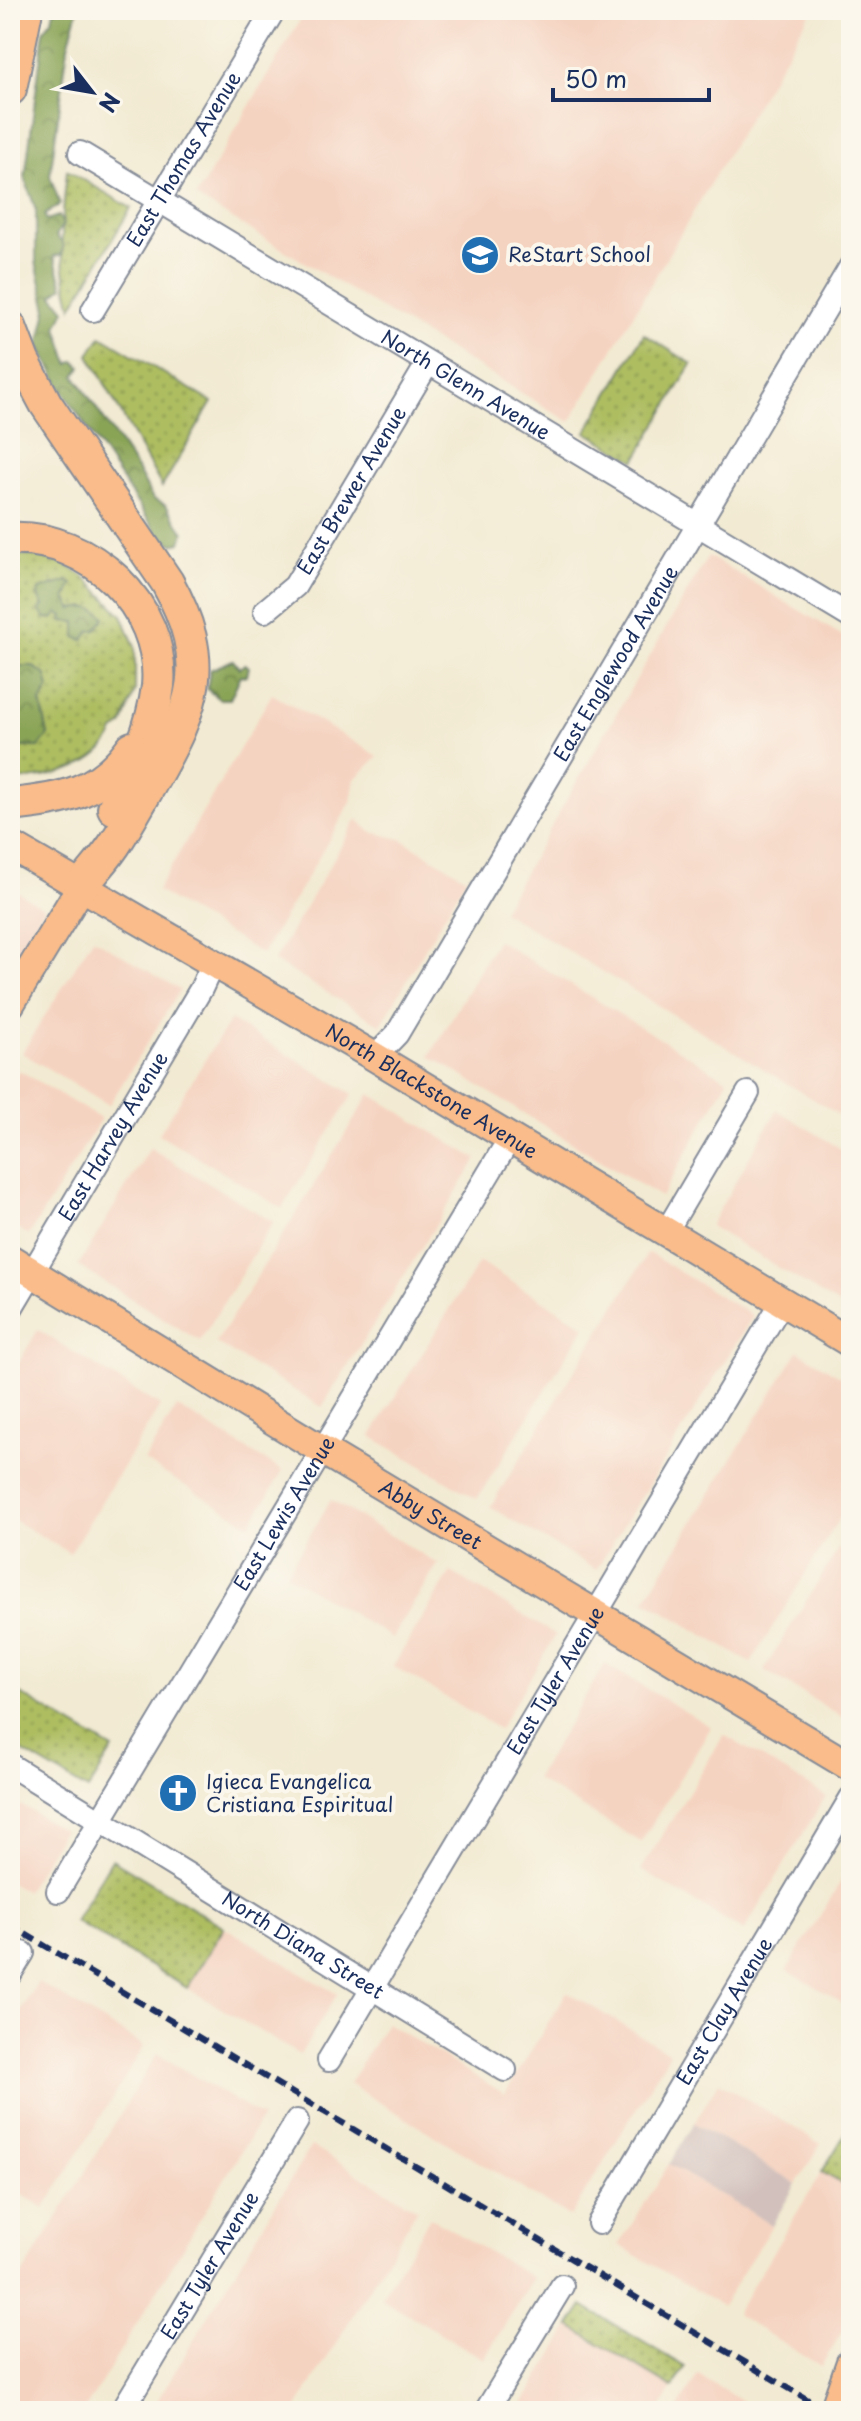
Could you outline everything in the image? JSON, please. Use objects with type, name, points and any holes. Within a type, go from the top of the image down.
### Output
[{"type":"highway","points":[[10,89],[26,10]]},
{"type":"highway","points":[[10,327],[23,361],[46,404],[175,596],[191,634],[194,652],[192,691],[179,734],[117,842],[81,887]]},
{"type":"highway","points":[[10,539],[41,541],[82,554],[123,587],[150,631],[158,672],[155,703],[139,757],[101,832],[81,887]]},
{"type":"highway","points":[[10,805],[70,796],[108,777],[133,747],[155,703]]},
{"type":"main road","name":"North Blackstone Avenue","points":[[10,845],[375,1057],[851,1343]]},
{"type":"main road","points":[[10,1004],[81,887]]},
{"type":"main road","name":"Abby Street","points":[[21,1266],[851,1767]]},
{"type":"main road","points":[[834,2411],[851,2362]]},
{"type":"street","name":"East Thomas Avenue","points":[[93,310],[274,10]]},
{"type":"street","name":"North Glenn Avenue","points":[[80,153],[851,617]]},
{"type":"street","name":"East Englewood Avenue","points":[[375,1057],[397,1034],[851,266]]},
{"type":"street","name":"East Brewer Avenue","points":[[265,611],[295,586],[428,363]]},
{"type":"street","name":"East Harvey Avenue","points":[[10,1310],[21,1266],[201,989],[213,963]]},
{"type":"street","points":[[666,1232],[748,1093]]},
{"type":"street","name":"East Lewis Avenue","points":[[58,1891],[510,1138]]},
{"type":"street","name":"East Tyler Avenue","points":[[329,2060],[782,1302]]},
{"type":"street","points":[[10,1765],[101,1820]]},
{"type":"street","name":"East Clay Avenue","points":[[599,2223],[851,1798]]},
{"type":"street","name":"North Diana Street","points":[[101,1820],[505,2070]]},
{"type":"street","points":[[10,1974],[23,1953]]},
{"type":"street","name":"East Tyler Avenue","points":[[122,2411],[297,2121]]},
{"type":"street","points":[[486,2411],[562,2286]]},
{"type":"shaded area","name":"ReStart School","points":[[306,10],[812,10],[570,422],[196,197]]},
{"type":"shaded area","points":[[708,556],[851,641],[851,1122],[502,911]]},
{"type":"shaded area","points":[[272,694],[378,756],[355,779],[351,802],[262,954],[157,891]]},
{"type":"shaded area","points":[[357,819],[371,832],[401,839],[466,878],[381,1025],[274,961]]},
{"type":"shaded area","points":[[10,887],[44,908],[10,963]]},
{"type":"shaded area","points":[[93,938],[180,990],[109,1105],[22,1053]]},
{"type":"shaded area","points":[[497,940],[728,1080],[661,1197],[430,1056]]},
{"type":"shaded area","points":[[230,1020],[353,1094],[282,1208],[159,1134]]},
{"type":"shaded area","points":[[19,1070],[101,1119],[29,1235],[10,1224],[10,1084]]},
{"type":"shaded area","points":[[370,1094],[477,1159],[322,1407],[216,1343]]},
{"type":"shaded area","points":[[777,1110],[851,1155],[851,1312],[710,1226]]},
{"type":"shaded area","points":[[150,1148],[273,1222],[200,1341],[78,1266]]},
{"type":"shaded area","points":[[648,1253],[753,1316],[596,1570],[490,1507]]},
{"type":"shaded area","points":[[479,1262],[585,1326],[477,1499],[371,1436]]},
{"type":"shaded area","points":[[38,1330],[160,1406],[70,1553],[10,1518],[10,1377]]},
{"type":"shaded area","points":[[798,1351],[851,1383],[851,1499],[751,1663],[645,1600]]},
{"type":"shaded area","points":[[177,1407],[283,1471],[250,1525],[144,1461]]},
{"type":"shaded area","points":[[331,1500],[438,1564],[392,1638],[286,1574]]},
{"type":"shaded area","points":[[851,1528],[851,1722],[764,1670]]},
{"type":"shaded area","points":[[451,1572],[556,1635],[499,1729],[393,1666]]},
{"type":"shaded area","points":[[605,1664],[711,1727],[641,1842],[535,1779]]},
{"type":"shaded area","points":[[724,1735],[826,1796],[744,1931],[641,1870]]},
{"type":"shaded area","points":[[10,1799],[63,1830],[26,1891],[10,1882]]},
{"type":"shaded area","points":[[851,1865],[851,2008],[787,1970]]},
{"type":"shaded area","points":[[224,1927],[337,1994],[300,2055],[187,1988]]},
{"type":"shaded area","points":[[38,1982],[144,2046],[45,2208],[10,2188],[10,2028]]},
{"type":"shaded area","points":[[567,1992],[670,2053],[570,2217],[349,2084],[386,2023],[505,2094]]},
{"type":"shaded area","points":[[157,2054],[262,2117],[84,2411],[10,2411],[10,2295]]},
{"type":"shaded area","points":[[719,2082],[821,2144],[796,2184],[694,2123]]},
{"type":"shaded area","points":[[694,2123],[796,2184],[772,2225],[669,2164]]},
{"type":"shaded area","points":[[311,2146],[417,2209],[405,2229],[295,2411],[151,2411]]},
{"type":"shaded area","points":[[669,2164],[772,2225],[722,2306],[619,2245]]},
{"type":"shaded area","points":[[822,2172],[851,2189],[851,2317],[821,2366],[735,2314]]},
{"type":"shaded area","points":[[430,2217],[533,2278],[484,2359],[381,2298]]},
{"type":"shaded area","points":[[570,2326],[673,2388],[659,2411],[519,2411]]},
{"type":"shaded area","points":[[698,2375],[758,2411],[676,2411]]},
{"type":"green space","points":[[54,10],[78,10],[68,46],[50,176],[60,204],[45,215],[46,220],[59,216],[63,224],[56,236],[64,245],[61,255],[54,256],[63,287],[53,295],[65,310],[57,327],[69,364],[75,361],[81,367],[75,376],[137,469],[153,499],[166,505],[184,533],[181,542],[172,544],[157,533],[64,393],[39,345],[47,310],[36,262],[36,211],[25,178],[44,30],[52,20]]},
{"type":"green space","points":[[67,170],[131,208],[72,307],[63,255],[62,223]]},
{"type":"green space","points":[[644,334],[692,364],[635,461],[586,432]]},
{"type":"green space","points":[[101,336],[212,402],[162,487],[89,355]]},
{"type":"green space","points":[[10,555],[30,555],[64,564],[85,577],[122,615],[135,647],[135,691],[122,726],[114,731],[108,744],[98,754],[85,763],[39,778],[10,780],[10,747],[39,747],[48,735],[33,666],[10,666],[13,639],[10,633],[15,629],[10,622],[13,581],[10,581]],"holes":[[[54,584],[70,593],[66,598],[72,609],[86,607],[76,622],[62,621],[64,616],[43,606],[38,596]]]},
{"type":"green space","points":[[67,581],[73,584],[66,598],[72,609],[90,608],[105,617],[96,630],[90,631],[83,640],[76,637],[76,622],[62,621],[63,616],[58,613],[53,619],[45,618],[39,610],[43,606],[38,596],[39,590]]},
{"type":"green space","points":[[233,660],[239,668],[245,664],[249,667],[247,676],[241,675],[230,699],[219,699],[207,689],[210,670]]},
{"type":"green space","points":[[10,666],[32,666],[46,675],[49,688],[41,702],[48,735],[39,747],[10,747]]},
{"type":"green space","points":[[10,1688],[113,1749],[88,1790],[10,1744]]},
{"type":"green space","points":[[112,1859],[224,1927],[187,1988],[75,1921]]},
{"type":"green space","points":[[847,2131],[851,2133],[851,2189],[822,2172]]},
{"type":"green space","points":[[583,2306],[685,2367],[673,2388],[570,2326]]},
{"type":"railway","points":[[10,1925],[827,2411]]},
{"type":"place","name":"ReStart School","points":[[480,255]]},
{"type":"place","name":"Igieca Evangelica Cristiana Espiritual","points":[[178,1793]]}]
